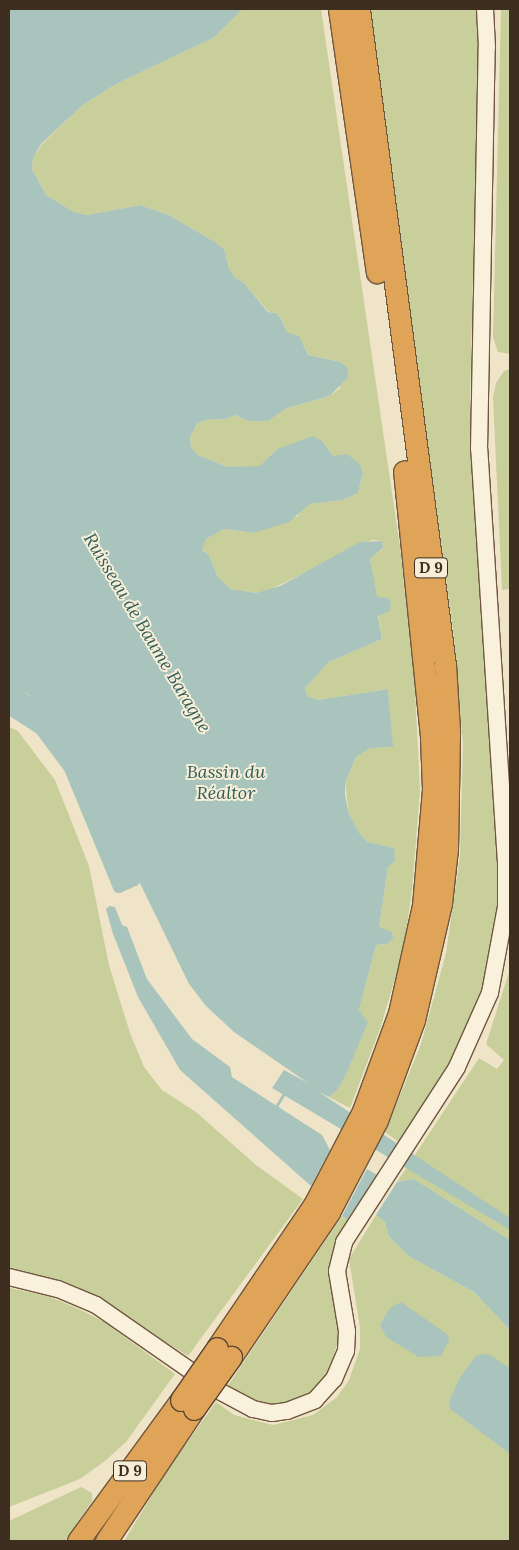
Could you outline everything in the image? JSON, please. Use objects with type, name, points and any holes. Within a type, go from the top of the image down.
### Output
[{"type":"highway","name":"D 9","points":[[339,9],[400,443],[424,652],[433,788],[423,906],[399,1013],[370,1115]]},
{"type":"highway","name":"D 9","points":[[106,1541],[188,1404],[322,1208],[370,1115],[414,1020],[441,903],[448,840],[450,730],[445,665],[359,9]]},
{"type":"highway","name":"D 9","points":[[78,1541],[188,1404]]},
{"type":"street","points":[[9,1277],[58,1289],[96,1305],[244,1405],[272,1413],[287,1412],[307,1405],[322,1394],[343,1360],[346,1331],[338,1260],[344,1242],[457,1067],[480,1020],[497,964],[506,907],[506,863],[479,449],[487,47],[485,9]]},
{"type":"green space","points":[[243,9],[321,9],[400,547],[414,671],[420,790],[412,891],[403,951],[381,1026],[350,1108],[329,1097],[338,1089],[346,1075],[367,1023],[359,1010],[376,945],[387,944],[379,927],[388,867],[394,848],[368,842],[360,834],[349,814],[345,783],[356,757],[370,748],[392,747],[388,689],[318,700],[307,696],[305,688],[329,662],[382,639],[370,558],[383,549],[382,541],[372,540],[269,590],[256,593],[231,589],[218,577],[209,555],[202,550],[201,544],[206,539],[224,529],[254,533],[298,516],[302,508],[310,504],[343,500],[358,493],[363,473],[360,464],[333,456],[322,441],[277,449],[260,467],[228,467],[198,455],[191,447],[190,437],[197,424],[205,420],[226,419],[235,415],[248,421],[268,421],[287,408],[330,396],[340,388],[341,362],[308,355],[304,345],[287,332],[282,319],[276,313],[269,312],[244,283],[235,277],[229,269],[224,249],[215,242],[169,215],[140,205],[87,215],[74,212],[46,195],[32,169],[33,158],[42,144],[83,105],[116,84],[213,38]]},
{"type":"green space","points":[[369,9],[477,9],[479,32],[470,399],[472,478],[500,853],[497,925],[484,987],[461,1043],[400,1143],[385,1132],[421,1044],[446,953],[460,856],[463,744],[454,638]]},
{"type":"green space","points":[[501,9],[510,9],[510,354],[498,352],[493,337]]},
{"type":"green space","points":[[510,369],[510,589],[502,590],[493,397],[496,383],[504,371]]},
{"type":"green space","points":[[9,727],[18,731],[55,780],[89,866],[109,965],[130,1033],[144,1067],[162,1090],[196,1112],[256,1165],[303,1199],[188,1356],[104,1303],[58,1281],[9,1269]]},
{"type":"green space","points":[[510,969],[510,1240],[414,1179],[397,1182],[479,1058],[497,1069],[504,1060],[486,1044]]},
{"type":"green space","points":[[376,1215],[385,1222],[389,1237],[410,1257],[474,1292],[510,1330],[510,1541],[124,1541],[168,1469],[216,1402],[234,1415],[273,1425],[313,1415],[337,1397],[349,1380],[360,1349],[360,1328],[349,1259]]},
{"type":"green space","points":[[342,1216],[350,1221],[337,1240],[340,1335],[328,1374],[313,1391],[291,1402],[269,1405],[244,1398],[227,1387]]},
{"type":"green space","points":[[9,1288],[48,1296],[79,1309],[106,1323],[175,1374],[126,1442],[105,1461],[80,1479],[9,1507]]},
{"type":"green space","points":[[81,1487],[92,1493],[92,1501],[65,1541],[9,1541],[9,1521]]},
{"type":"water","name":"Bassin du Réaltor","points":[[9,9],[243,9],[213,38],[116,84],[83,105],[41,144],[33,158],[32,169],[46,195],[74,212],[87,215],[140,205],[169,215],[215,242],[224,249],[229,269],[235,277],[244,283],[268,312],[276,313],[282,320],[287,332],[300,337],[308,355],[341,362],[347,368],[348,377],[330,396],[287,408],[268,421],[248,421],[235,415],[226,419],[205,420],[197,424],[190,437],[191,447],[198,455],[228,467],[260,466],[277,449],[313,436],[322,441],[333,456],[347,454],[360,464],[363,473],[358,493],[343,500],[310,504],[289,522],[254,533],[224,529],[206,539],[202,550],[209,555],[218,577],[231,589],[256,593],[280,586],[360,542],[382,541],[383,548],[370,559],[377,597],[388,598],[391,603],[390,611],[378,616],[382,639],[329,662],[305,688],[307,696],[318,700],[388,689],[393,747],[370,748],[356,757],[345,783],[345,795],[349,814],[360,834],[368,842],[394,848],[395,861],[388,867],[379,927],[392,932],[393,939],[387,944],[376,945],[359,1010],[368,1022],[346,1075],[338,1089],[329,1097],[319,1092],[510,1218],[510,1230],[272,1088],[284,1070],[308,1083],[234,1032],[206,1006],[189,984],[136,875],[85,756],[52,713],[28,694],[9,685]]},
{"type":"water","points":[[109,906],[115,907],[122,925],[127,927],[147,979],[192,1039],[230,1067],[232,1077],[322,1135],[330,1150],[311,1186],[180,1070],[138,997],[113,934],[106,909]]},
{"type":"water","points":[[367,1169],[379,1176],[350,1221],[342,1216]]},
{"type":"water","points":[[414,1179],[510,1240],[510,1330],[474,1292],[410,1257],[389,1237],[385,1222],[376,1215],[397,1182]]},
{"type":"water","points":[[401,1302],[448,1335],[449,1341],[441,1356],[419,1357],[386,1337],[380,1325],[390,1308]]},
{"type":"water","points":[[482,1354],[490,1355],[510,1368],[510,1454],[450,1409],[449,1402],[459,1379],[475,1357]]},
{"type":"waterway","points":[[9,689],[43,710],[69,737],[90,774],[134,880],[118,887],[69,768],[40,729],[9,709]]},
{"type":"waterway","points":[[9,698],[44,722],[68,751],[127,884]]},
{"type":"waterway","name":"Ruisseau de Baume Baragne","points":[[275,1108],[285,1092]]}]
